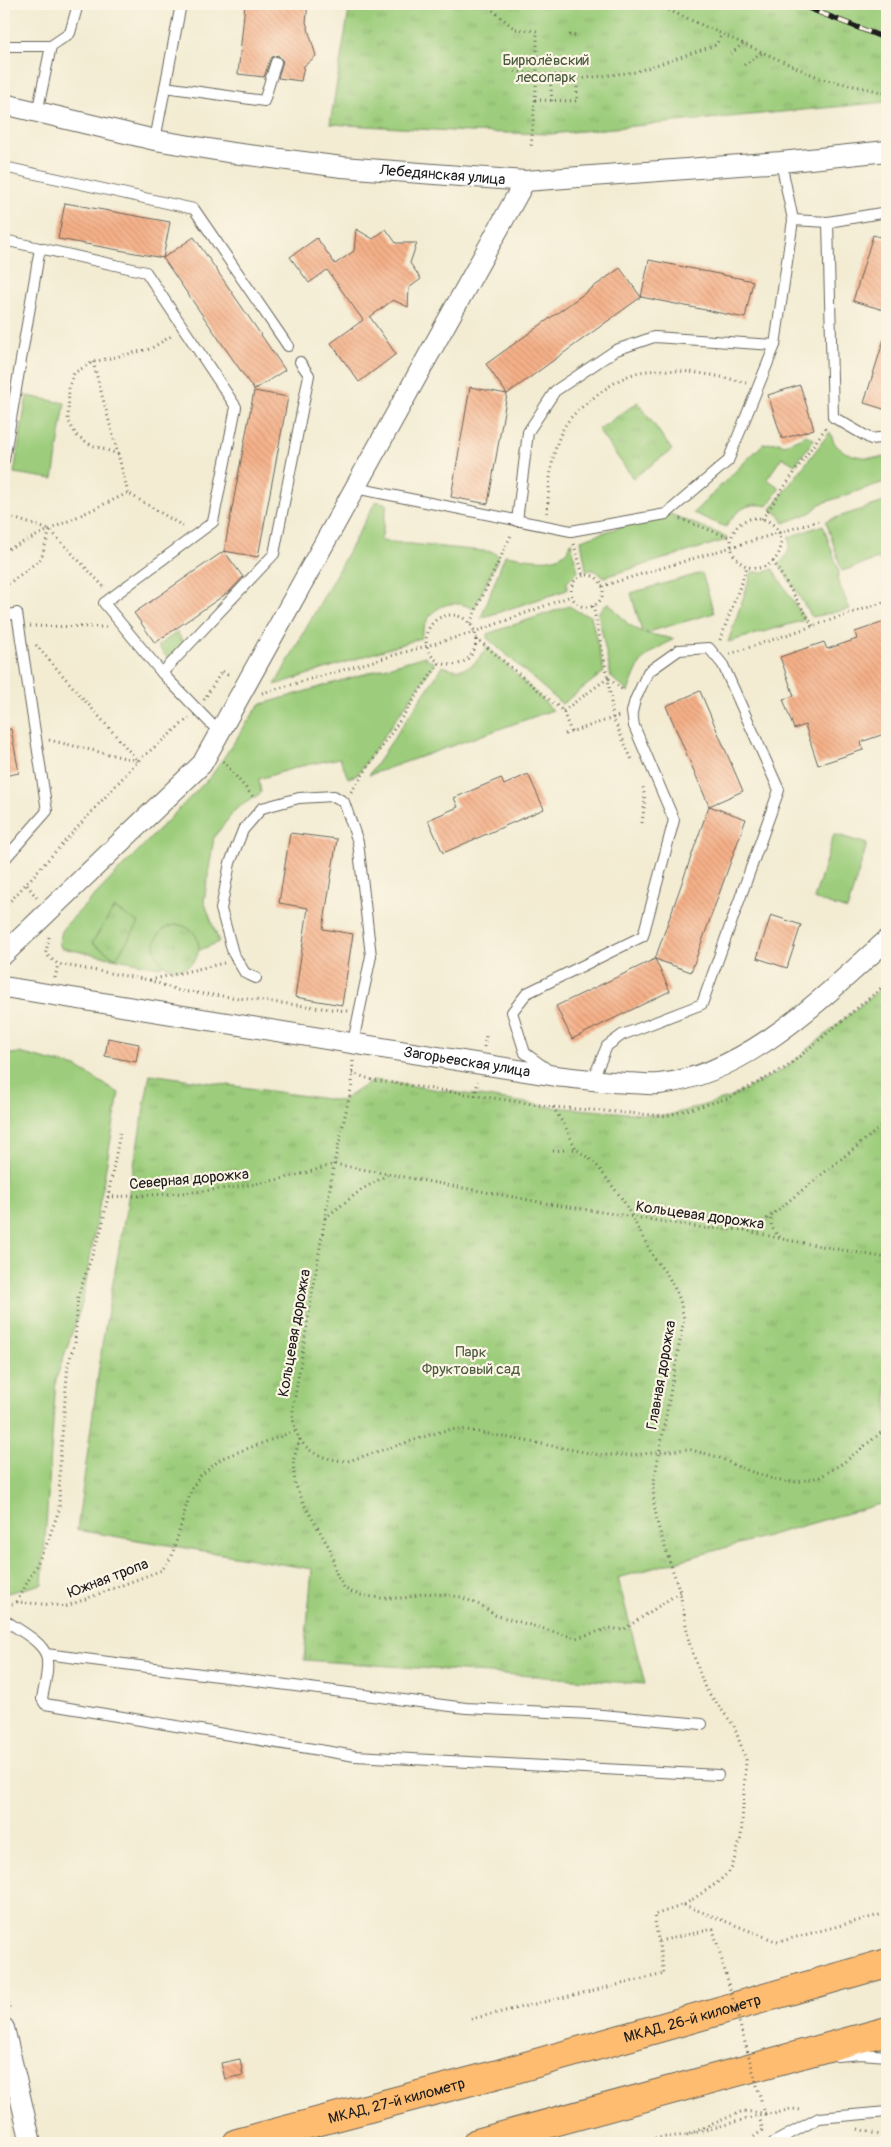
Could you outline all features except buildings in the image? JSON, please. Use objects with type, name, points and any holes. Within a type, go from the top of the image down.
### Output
[{"type":"highway","name":"МКАД, 26-й километр","points":[[498,2074],[887,1963]]},
{"type":"highway","points":[[477,2143],[887,2031]]},
{"type":"highway","name":"МКАД, 27-й километр","points":[[237,2143],[498,2074]]},
{"type":"street","name":"Лебедянская улица","points":[[4,104],[155,140],[233,153],[342,167],[525,181],[887,152]]},
{"type":"street","points":[[4,954],[202,764],[244,685],[525,181]]},
{"type":"street","name":"Загорьевская улица","points":[[4,987],[556,1076],[592,1081],[658,1084],[687,1079],[725,1065],[772,1037],[832,989],[887,940]]},
{"type":"street","points":[[4,2028],[31,2143]]},
{"type":"lane","points":[[4,46],[51,46],[70,33],[78,4]]},
{"type":"lane","points":[[155,140],[181,4]]},
{"type":"lane","points":[[37,113],[51,46]]},
{"type":"lane","points":[[165,87],[264,101],[276,62]]},
{"type":"lane","points":[[355,488],[571,531],[666,514],[728,461],[775,345],[793,220],[780,162]]},
{"type":"lane","points":[[4,167],[194,209],[288,346]]},
{"type":"lane","points":[[793,220],[828,222],[887,212]]},
{"type":"lane","points":[[828,222],[833,418],[871,439],[887,437]]},
{"type":"lane","points":[[4,240],[146,272],[236,407],[213,522],[104,603],[162,673],[219,732]]},
{"type":"lane","points":[[4,460],[40,248]]},
{"type":"lane","points":[[517,521],[528,432],[555,391],[616,350],[654,338],[775,345]]},
{"type":"lane","points":[[162,673],[274,554],[309,375],[300,362]]},
{"type":"lane","points":[[4,616],[17,613],[47,811],[4,860]]},
{"type":"lane","points":[[556,1076],[526,1053],[512,1012],[527,992],[643,936],[674,820],[634,726],[632,712],[635,700],[648,672],[679,650],[709,648],[723,665],[779,790],[702,1004],[622,1035],[607,1046],[592,1081]]},
{"type":"lane","points":[[256,978],[245,973],[233,953],[221,909],[230,863],[243,830],[262,808],[308,798],[334,796],[344,802],[358,842],[371,956],[353,1042]]},
{"type":"lane","points":[[4,1619],[36,1642],[46,1654],[47,1666],[42,1699],[45,1704],[355,1756],[718,1775]]},
{"type":"lane","points":[[46,1654],[466,1708],[592,1714],[702,1724]]},
{"type":"lane","points":[[776,2061],[861,2054],[887,2056]]},
{"type":"lane","points":[[773,2143],[819,2118],[887,2112]]},
{"type":"path","points":[[486,4],[515,29],[538,31],[537,74],[531,148]]},
{"type":"path","points":[[655,4],[822,79],[887,93]]},
{"type":"path","points":[[515,71],[566,75],[577,79],[635,72],[716,45],[722,34]]},
{"type":"path","points":[[569,35],[575,36]]},
{"type":"path","points":[[730,54],[743,43]]},
{"type":"path","points":[[744,65],[763,52]]},
{"type":"path","points":[[550,75],[552,102]]},
{"type":"path","points":[[535,100],[552,102],[577,101],[577,79]]},
{"type":"path","points":[[118,454],[91,445],[76,435],[68,420],[69,388],[74,373],[93,362],[150,348],[184,329]]},
{"type":"path","points":[[93,362],[128,493],[197,534]]},
{"type":"path","points":[[546,526],[550,472],[558,438],[568,419],[596,395],[621,379],[646,371],[723,377],[758,386]]},
{"type":"path","points":[[762,519],[833,418]]},
{"type":"path","points":[[4,551],[128,493]]},
{"type":"path","points":[[666,514],[731,538]]},
{"type":"path","points":[[4,515],[50,530],[113,597]]},
{"type":"path","points":[[748,519],[762,519],[773,524],[779,532],[781,546],[777,557],[768,565],[758,568],[747,567],[738,560],[731,547],[731,538],[738,526],[748,519]]},
{"type":"path","points":[[470,623],[517,521]]},
{"type":"path","points":[[602,586],[818,521]]},
{"type":"path","points":[[4,587],[41,559],[50,530]]},
{"type":"path","points":[[571,531],[583,575]]},
{"type":"path","points":[[773,561],[813,626]]},
{"type":"path","points":[[716,657],[747,567]]},
{"type":"path","points":[[583,575],[594,576],[602,586],[600,600],[592,606],[580,606],[571,596],[572,584],[578,577],[583,575]]},
{"type":"path","points":[[4,908],[138,761],[198,710],[222,671],[258,694],[475,632],[571,596]]},
{"type":"path","points":[[716,657],[887,601]]},
{"type":"path","points":[[592,606],[608,678],[613,718],[636,769]]},
{"type":"path","points":[[453,614],[462,617],[470,623],[475,632],[473,652],[467,659],[458,664],[448,665],[439,662],[431,656],[426,647],[425,637],[428,628],[434,620],[443,615],[453,614]]},
{"type":"path","points":[[19,626],[124,627]]},
{"type":"path","points":[[19,626],[138,761]]},
{"type":"path","points":[[476,637],[563,711],[571,732]]},
{"type":"path","points":[[344,802],[439,662]]},
{"type":"path","points":[[608,678],[635,700]]},
{"type":"path","points":[[563,711],[608,678]]},
{"type":"path","points":[[565,734],[632,712]]},
{"type":"path","points":[[36,737],[138,761]]},
{"type":"path","points":[[221,759],[262,808]]},
{"type":"path","points":[[640,777],[645,801],[642,823]]},
{"type":"path","points":[[53,931],[49,938],[46,952],[49,958],[58,964],[149,980],[180,991],[360,1012]]},
{"type":"path","points":[[149,980],[237,960]]},
{"type":"path","name":"Кольцевая дорожка","points":[[373,1080],[352,1073],[352,1085],[334,1164],[292,1408],[295,1431],[313,1453],[331,1460],[348,1461],[446,1430],[462,1429],[600,1455],[633,1455],[688,1449],[718,1457],[741,1468],[779,1481],[797,1482],[820,1477],[843,1463],[887,1428]]},
{"type":"path","name":"Главная дорожка","points":[[553,1107],[576,1149],[595,1163],[623,1200],[654,1258],[668,1276],[680,1300],[684,1319],[653,1486],[658,1526],[672,1564]]},
{"type":"path","points":[[744,1230],[764,1221],[887,1122]]},
{"type":"path","points":[[17,1602],[46,1546],[59,1510],[60,1460],[68,1364],[75,1343],[78,1296],[102,1227],[120,1133]]},
{"type":"path","points":[[553,1151],[576,1149]]},
{"type":"path","points":[[334,1164],[387,1175]]},
{"type":"path","name":"Северная дорожка","points":[[108,1196],[151,1195],[253,1186],[300,1176],[334,1164]]},
{"type":"path","points":[[325,1218],[361,1190],[387,1175]]},
{"type":"path","name":"Кольцевая дорожка","points":[[387,1175],[705,1228],[744,1230],[782,1239],[887,1258]]},
{"type":"path","points":[[773,1213],[770,1224],[782,1239]]},
{"type":"path","name":"Южная тропа","points":[[4,1607],[17,1602],[67,1606],[162,1570],[172,1556],[191,1490],[200,1476],[222,1458],[295,1431]]},
{"type":"path","points":[[300,1438],[292,1461],[295,1484],[305,1506],[330,1549],[337,1576],[345,1589],[360,1595],[380,1598],[404,1598],[427,1593],[461,1597],[482,1606],[495,1615],[576,1638],[610,1628],[623,1630],[680,1592]]},
{"type":"path","points":[[684,1905],[778,1942],[887,1913]]},
{"type":"path","points":[[470,2019],[664,1974],[659,1942],[713,1929],[765,2114],[687,2135],[605,2143]]},
{"type":"path","points":[[746,2143],[763,2130],[758,2113]]},
{"type":"green space","name":"Бирюлёвский лесопарк","points":[[350,4],[887,4],[887,102],[550,134],[470,132],[330,124]]},
{"type":"green space","points":[[27,396],[65,403],[53,479],[14,473]]},
{"type":"green space","points":[[638,402],[672,450],[633,478],[598,430]]},
{"type":"green space","points":[[830,432],[836,445],[847,453],[868,458],[887,457],[887,481],[820,504],[810,513],[784,523],[779,515],[771,509]]},
{"type":"green space","points":[[806,435],[814,439],[795,465],[782,457],[767,479],[780,488],[767,506],[748,506],[738,512],[726,527],[693,513],[763,444],[779,442],[784,445]]},
{"type":"green space","points":[[376,501],[387,504],[381,541],[493,552],[499,556],[474,609],[455,604],[439,608],[428,620],[421,638],[275,685]]},
{"type":"green space","points":[[887,501],[887,556],[842,571],[826,521]]},
{"type":"green space","points":[[665,512],[727,537],[726,540],[604,577],[593,570],[586,570],[581,540]]},
{"type":"green space","points":[[823,525],[839,572],[837,579],[850,609],[812,617],[779,564],[788,552],[789,537]]},
{"type":"green space","points":[[571,542],[578,572],[567,582],[567,590],[481,618],[505,555],[533,559],[552,559],[561,556]]},
{"type":"green space","points":[[773,569],[805,620],[728,642],[752,572],[766,572]]},
{"type":"green space","points":[[702,573],[714,613],[645,633],[674,639],[644,659],[636,671],[628,692],[611,677],[598,613],[608,602],[628,624],[642,632],[631,593]]},
{"type":"green space","points":[[569,606],[591,616],[604,672],[562,704],[487,638],[487,634]]},
{"type":"green space","points":[[177,632],[186,647],[168,659],[158,646]]},
{"type":"green space","points":[[487,646],[553,710],[369,775],[443,666],[451,669],[464,669],[479,658]]},
{"type":"green space","points":[[425,656],[428,660],[435,663],[357,775],[348,778],[340,758],[301,766],[259,779],[261,793],[236,809],[214,837],[204,901],[219,942],[159,967],[61,948],[59,942],[63,928],[212,775],[259,705]]},
{"type":"green space","points":[[834,834],[867,844],[847,910],[814,899]]},
{"type":"green space","points":[[114,908],[139,923],[116,958],[92,943]]},
{"type":"green space","points":[[177,925],[189,929],[195,935],[199,947],[195,959],[189,965],[177,969],[165,965],[159,959],[155,947],[159,935],[165,929]]},
{"type":"green space","name":"Парк Фруктовый сад","points":[[887,983],[887,1502],[618,1578],[645,1684],[304,1660],[312,1569],[77,1530],[103,1339],[150,1074],[341,1101],[373,1080],[553,1107],[666,1116],[729,1098],[787,1067]]},
{"type":"green space","points":[[19,1053],[76,1067],[119,1093],[82,1304],[56,1379],[42,1584],[4,1594],[4,1055]]},
{"type":"railway","points":[[798,4],[887,39]]}]
